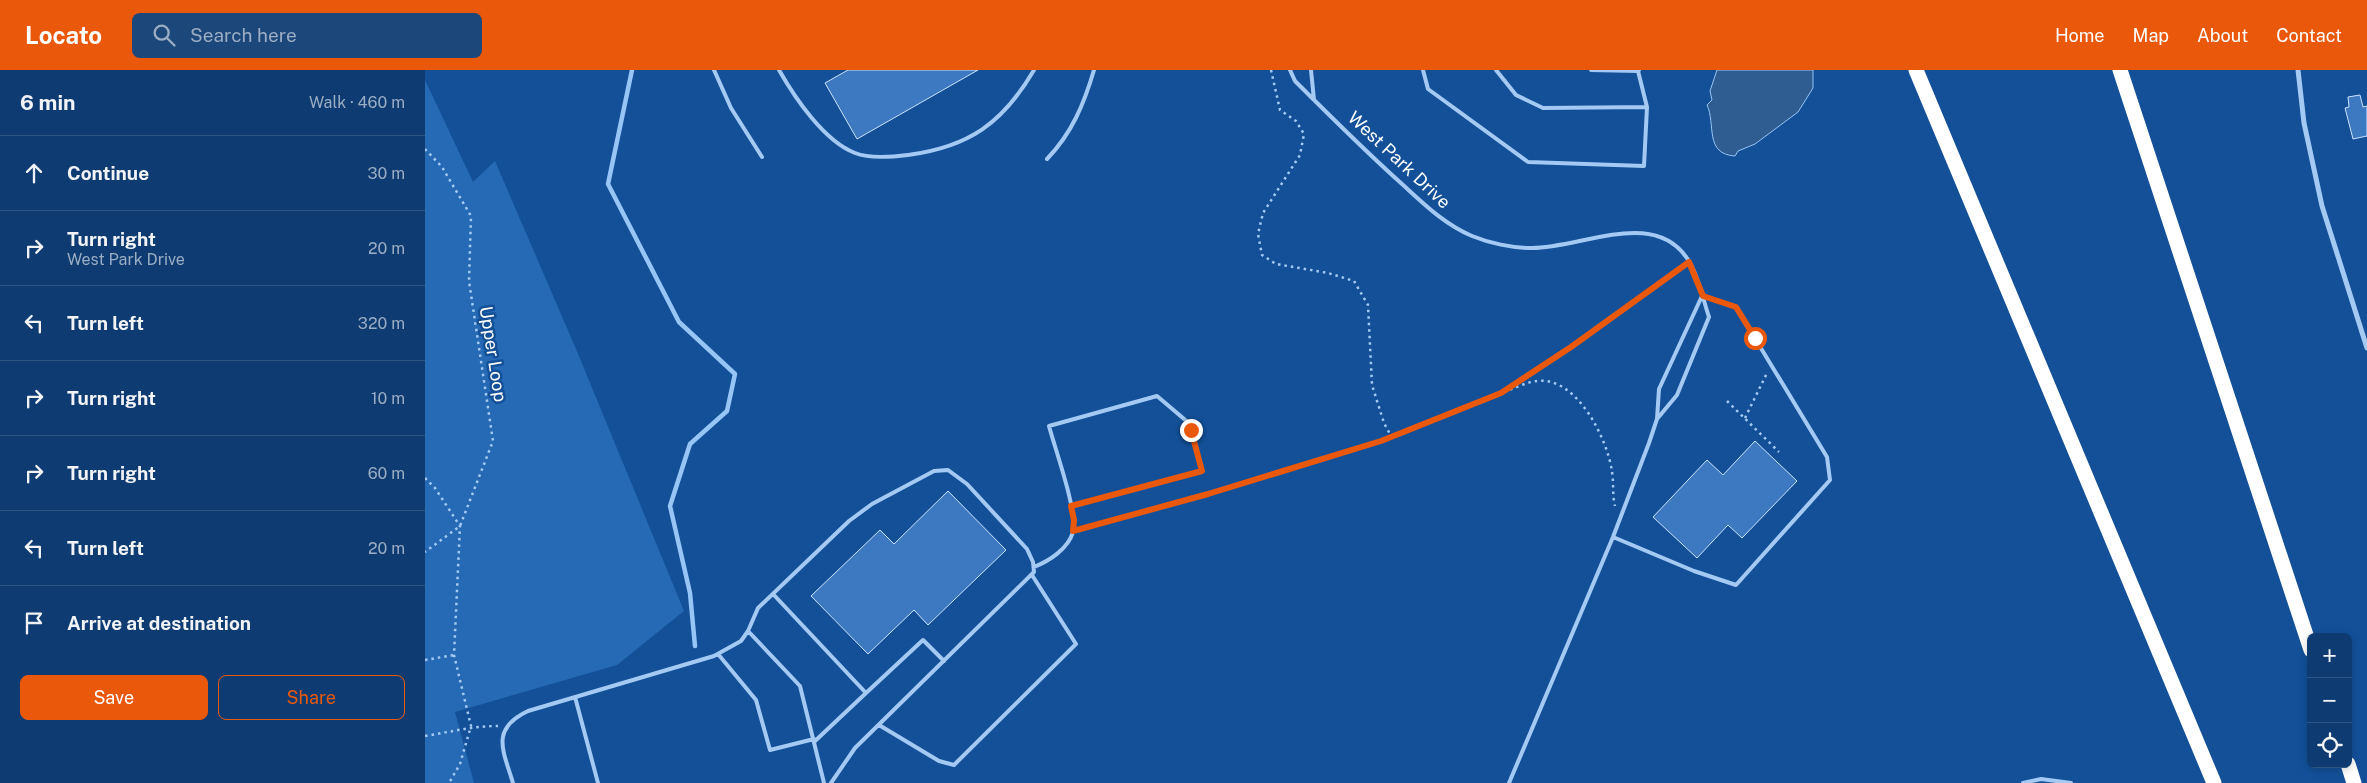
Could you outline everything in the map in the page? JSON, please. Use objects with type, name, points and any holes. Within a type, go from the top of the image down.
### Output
[{"type":"highway","points":[[1916,70],[2214,783]]},
{"type":"highway","points":[[2120,70],[2307,638]]},
{"type":"highway","points":[[2349,768],[2354,783]]},
{"type":"street","points":[[2298,70],[2304,123],[2320,198],[2367,348]]},
{"type":"lane","points":[[714,70],[731,108],[762,157]]},
{"type":"lane","points":[[779,70],[807,112],[833,140],[856,154],[892,158],[925,153],[959,144],[994,121],[1020,92],[1033,70]]},
{"type":"lane","points":[[1047,159],[1058,147],[1074,123],[1094,70]]},
{"type":"lane","name":"West Park Drive","points":[[1290,70],[1295,81],[1442,220],[1472,236],[1502,244],[1531,248],[1558,246],[1626,233],[1647,232],[1673,245],[1689,262],[1703,296],[1709,317],[1677,394],[1657,419]]},
{"type":"lane","points":[[1311,70],[1315,100]]},
{"type":"lane","points":[[1423,70],[1428,89],[1528,162],[1644,166],[1647,107],[1638,71],[1591,70]]},
{"type":"lane","points":[[1496,70],[1517,94],[1543,108],[1647,107]]},
{"type":"lane","points":[[1613,537],[1694,571],[1736,585],[1830,480],[1827,457],[1736,307],[1703,296]]},
{"type":"lane","name":"West Park Drive","points":[[1509,783],[1613,537],[1657,419],[1659,389],[1703,296]]},
{"type":"lane","points":[[1034,567],[1050,561],[1062,549],[1073,531],[1074,520],[1071,506],[1049,426],[1157,396],[1189,424],[1202,471],[1071,506]]},
{"type":"lane","points":[[513,783],[501,741],[502,733],[515,717],[528,711],[718,654],[741,641],[749,631],[758,608],[862,511],[925,474],[941,470],[957,475],[1027,550],[1034,567],[1032,575],[855,748],[831,783]]},
{"type":"lane","points":[[879,725],[939,761],[953,765],[1076,644],[1032,575]]},
{"type":"lane","points":[[773,594],[865,693]]},
{"type":"lane","points":[[749,631],[800,686],[824,783]]},
{"type":"lane","points":[[718,654],[756,700],[770,750],[814,740],[923,640],[944,661]]},
{"type":"lane","points":[[575,697],[598,783]]},
{"type":"lane","points":[[2023,783],[2041,779],[2071,783]]},
{"type":"path","points":[[1271,70],[1280,110],[1296,121],[1304,134],[1300,155],[1263,213],[1258,234],[1262,255],[1275,264],[1328,273],[1354,281],[1368,305],[1372,385],[1384,424],[1391,436]]},
{"type":"path","name":"Upper Loop","points":[[425,149],[441,167],[471,216],[469,281],[493,440],[460,526]]},
{"type":"path","points":[[1501,393],[1571,347],[1689,262]]},
{"type":"path","points":[[1745,418],[1763,379],[1772,366]]},
{"type":"path","points":[[1073,531],[1208,494],[1391,436],[1538,380],[1566,388],[1593,418],[1604,442],[1612,472],[1612,492],[1618,523]]},
{"type":"path","points":[[1727,401],[1779,452]]},
{"type":"path","points":[[425,478],[435,488],[460,526],[454,655],[471,726],[460,764],[449,783]]},
{"type":"path","points":[[425,552],[460,526]]},
{"type":"path","points":[[425,660],[454,655]]},
{"type":"path","points":[[425,736],[456,731],[471,726],[507,725]]},
{"type":"shaded area","points":[[1717,70],[1813,70],[1813,88],[1798,112],[1755,144],[1738,151],[1735,156],[1725,154],[1719,150],[1713,137],[1707,105],[1712,100],[1710,91]]},
{"type":"shaded area","points":[[425,80],[473,182],[495,161],[576,349],[684,611],[617,665],[455,712],[474,783],[425,783]]},
{"type":"building","points":[[848,70],[978,70],[857,139],[825,83]]},
{"type":"building","points":[[2360,95],[2363,107],[2367,106],[2367,136],[2353,139],[2345,108],[2349,107],[2348,97]]},
{"type":"building","points":[[1755,441],[1797,481],[1742,538],[1728,525],[1697,558],[1653,517],[1707,460],[1723,475]]},
{"type":"building","points":[[948,491],[1006,550],[928,625],[914,610],[868,654],[811,596],[880,530],[894,544]]},
{"type":"waterway","points":[[632,70],[608,184],[679,322],[735,374],[727,411],[690,444],[670,506],[690,593],[695,646]]},
{"type":"route","points":[[1191,430],[1202,471],[1071,506],[1074,520],[1073,531],[1208,494],[1381,441],[1501,393],[1571,347],[1689,262],[1703,296],[1736,307],[1755,338]]}]
